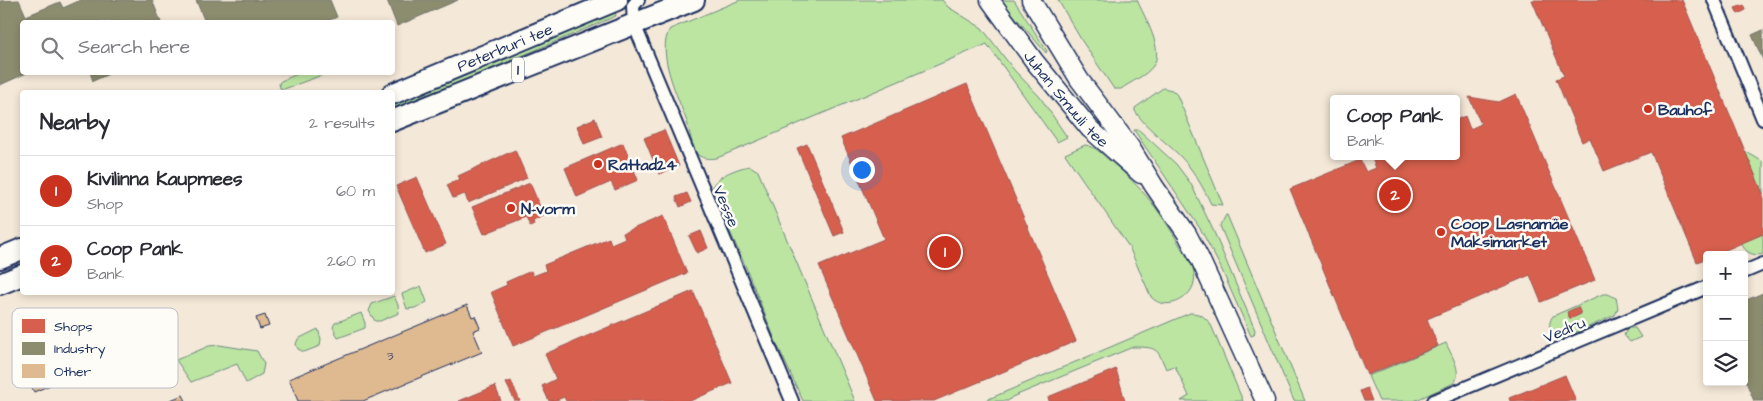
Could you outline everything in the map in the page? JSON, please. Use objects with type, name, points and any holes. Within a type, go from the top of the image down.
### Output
[{"type":"highway","name":"Peterburi tee","points":[[395,93],[617,0]]},
{"type":"highway","name":"Peterburi tee","points":[[395,119],[694,0]]},
{"type":"highway","points":[[0,258],[20,250]]},
{"type":"highway","points":[[0,284],[20,276]]},
{"type":"main road","name":"Juhan Smuuli tee","points":[[990,0],[1035,62],[1090,129],[1154,186]]},
{"type":"main road","name":"Juhan Smuuli tee","points":[[1031,0],[1079,79],[1130,147],[1154,186],[1172,210],[1200,259],[1265,401]]},
{"type":"street","points":[[634,24],[633,6],[638,0]]},
{"type":"street","points":[[1714,0],[1763,119]]},
{"type":"street","name":"Vesse","points":[[634,24],[792,401]]},
{"type":"street","points":[[1748,270],[1763,264]]},
{"type":"street","name":"Vedru","points":[[1434,401],[1703,289]]},
{"type":"green space","points":[[740,0],[942,0],[948,7],[982,28],[1014,70],[1040,97],[1067,137],[1057,142],[987,44],[717,158],[702,157],[698,155],[694,148],[687,122],[670,76],[665,50],[666,39],[670,29]]},
{"type":"green space","points":[[1001,0],[1014,0],[1047,51],[1046,53]]},
{"type":"green space","points":[[1058,0],[1137,0],[1155,43],[1157,52],[1153,66],[1142,76],[1121,89],[1114,89],[1082,41]]},
{"type":"green space","points":[[615,11],[616,16],[395,109],[395,102]]},
{"type":"green space","points":[[295,75],[322,75],[284,89],[280,88],[279,83]]},
{"type":"green space","points":[[1163,88],[1172,90],[1177,95],[1223,205],[1211,204],[1189,166],[1135,111],[1135,108]]},
{"type":"green space","points":[[1134,130],[1139,130],[1176,164],[1191,184],[1214,232],[1255,330],[1254,335],[1251,336],[1221,268],[1201,230]]},
{"type":"green space","points":[[1085,145],[1098,151],[1142,191],[1159,212],[1190,261],[1194,273],[1192,289],[1180,300],[1165,304],[1151,297],[1129,247],[1065,154]]},
{"type":"green space","points":[[1745,151],[1763,162],[1763,194]]},
{"type":"green space","points":[[750,166],[758,171],[855,401],[803,401],[776,342],[745,265],[711,190],[716,181],[721,177],[732,171]]},
{"type":"green space","points":[[1226,215],[1305,401],[1294,401],[1220,226]]},
{"type":"green space","points":[[1763,234],[1763,254],[1756,255],[1750,253],[1741,243]]},
{"type":"green space","points":[[421,286],[427,302],[415,308],[407,309],[402,294]]},
{"type":"green space","points":[[1603,294],[1616,298],[1618,308],[1615,315],[1564,338],[1555,337],[1550,327],[1553,316]]},
{"type":"green space","points":[[394,296],[399,313],[380,321],[375,321],[369,311],[372,304]]},
{"type":"green space","points":[[361,313],[365,328],[338,338],[333,327],[335,323]]},
{"type":"green space","points":[[1190,313],[1202,316],[1211,325],[1243,401],[1181,401],[1189,396],[1175,366],[1166,369],[1158,353],[1152,348],[1133,347],[1012,397],[1008,401],[984,401]]},
{"type":"green space","points":[[1628,328],[1635,328],[1641,337],[1630,342],[1624,335]]},
{"type":"green space","points":[[318,329],[321,339],[320,346],[304,352],[298,349],[296,344],[298,339]]},
{"type":"green space","points":[[1446,343],[1457,369],[1454,383],[1414,401],[1379,401],[1368,376]]},
{"type":"green space","points":[[219,345],[257,351],[264,364],[262,374],[246,383],[237,364],[191,382],[178,363],[178,359],[209,346]]},
{"type":"building: Shops","name":"Bauhof","points":[[1532,0],[1682,0],[1763,194],[1763,234],[1723,251],[1703,251],[1703,260],[1697,262],[1651,152],[1604,171],[1590,138],[1582,142],[1556,79],[1564,76]]},
{"type":"building: Shops","points":[[1744,5],[1746,10],[1738,14],[1735,8]]},
{"type":"building: Shops","points":[[967,84],[1076,341],[934,401],[877,401],[819,266],[884,239],[841,138]]},
{"type":"building: Shops","name":"Coop Lasnamäe Maksimarket","points":[[1516,94],[1595,280],[1541,302],[1530,275],[1427,319],[1438,346],[1367,375],[1290,189],[1360,160],[1366,172],[1376,168],[1373,160],[1460,160],[1460,118],[1465,116],[1470,129],[1481,124],[1469,97],[1499,102]]},
{"type":"building: Shops","points":[[595,118],[602,137],[584,144],[577,126]]},
{"type":"building: Shops","points":[[664,130],[679,166],[659,174],[644,138]]},
{"type":"building: Shops","points":[[623,143],[638,180],[615,190],[611,182],[577,197],[565,168]]},
{"type":"building: Shops","points":[[807,144],[844,232],[834,236],[797,148]]},
{"type":"building: Shops","points":[[515,150],[527,178],[468,203],[465,194],[453,198],[447,185],[460,179],[458,176]]},
{"type":"building: Shops","points":[[417,177],[446,244],[425,253],[396,186]]},
{"type":"building: Shops","points":[[530,183],[544,216],[533,221],[534,224],[530,226],[526,217],[484,234],[472,207]]},
{"type":"building: Shops","points":[[687,193],[691,202],[680,207],[676,197]]},
{"type":"building: Shops","points":[[663,216],[687,273],[513,346],[491,292],[507,285],[506,282],[531,271],[533,276],[546,271],[544,265],[609,238],[611,244],[625,238],[623,233]]},
{"type":"building: Shops","points":[[701,231],[708,248],[697,253],[689,236]]},
{"type":"building: Shops","points":[[693,291],[732,383],[690,401],[566,401],[564,397],[549,401],[542,386],[556,379],[545,354]]},
{"type":"building: Shops","points":[[1578,307],[1581,314],[1570,319],[1567,312]]},
{"type":"building: Shops","points":[[1116,369],[1125,401],[1049,401],[1048,397]]},
{"type":"building: Shops","points":[[1565,375],[1576,401],[1510,401],[1509,398]]},
{"type":"building: Shops","points":[[511,381],[520,401],[515,401],[506,383]]},
{"type":"building: Shops","points":[[495,386],[501,401],[459,401]]},
{"type":"building: Shops","points":[[1367,388],[1372,401],[1364,401],[1360,391]]},
{"type":"building: Industry","points":[[19,0],[26,16],[60,2],[63,8],[81,0],[152,0],[160,20],[20,20],[20,75],[22,75],[0,85],[0,1]]},
{"type":"building: Industry","points":[[196,0],[330,0],[337,17],[330,20],[204,20]]},
{"type":"building: Industry","points":[[387,0],[458,0],[397,26]]},
{"type":"building: Industry","points":[[1763,30],[1763,60],[1752,35]]},
{"type":"building: Industry","points":[[91,75],[106,75],[93,81]]},
{"type":"building: Industry","points":[[1763,293],[1763,401],[1754,401],[1748,386],[1748,299]]},
{"type":"building: Other","points":[[467,305],[472,317],[475,316],[480,328],[473,331],[482,352],[363,401],[298,401],[289,379]]},
{"type":"building: Other","points":[[265,315],[269,326],[260,329],[256,318]]},
{"type":"building: Other","points":[[32,388],[43,388],[34,392]]},
{"type":"building: Other","points":[[183,395],[186,401],[168,401]]},
{"type":"place","name":"Bauhof","points":[[1648,109]]},
{"type":"place","name":"Rattad24","points":[[598,164]]},
{"type":"place","name":"Coop Pank","points":[[1395,195]]},
{"type":"place","name":"N-vorm","points":[[511,208]]},
{"type":"place","name":"Coop Lasnamäe Maksimarket","points":[[1441,232]]},
{"type":"place","name":"Kivilinna Kaupmees","points":[[945,252]]}]
